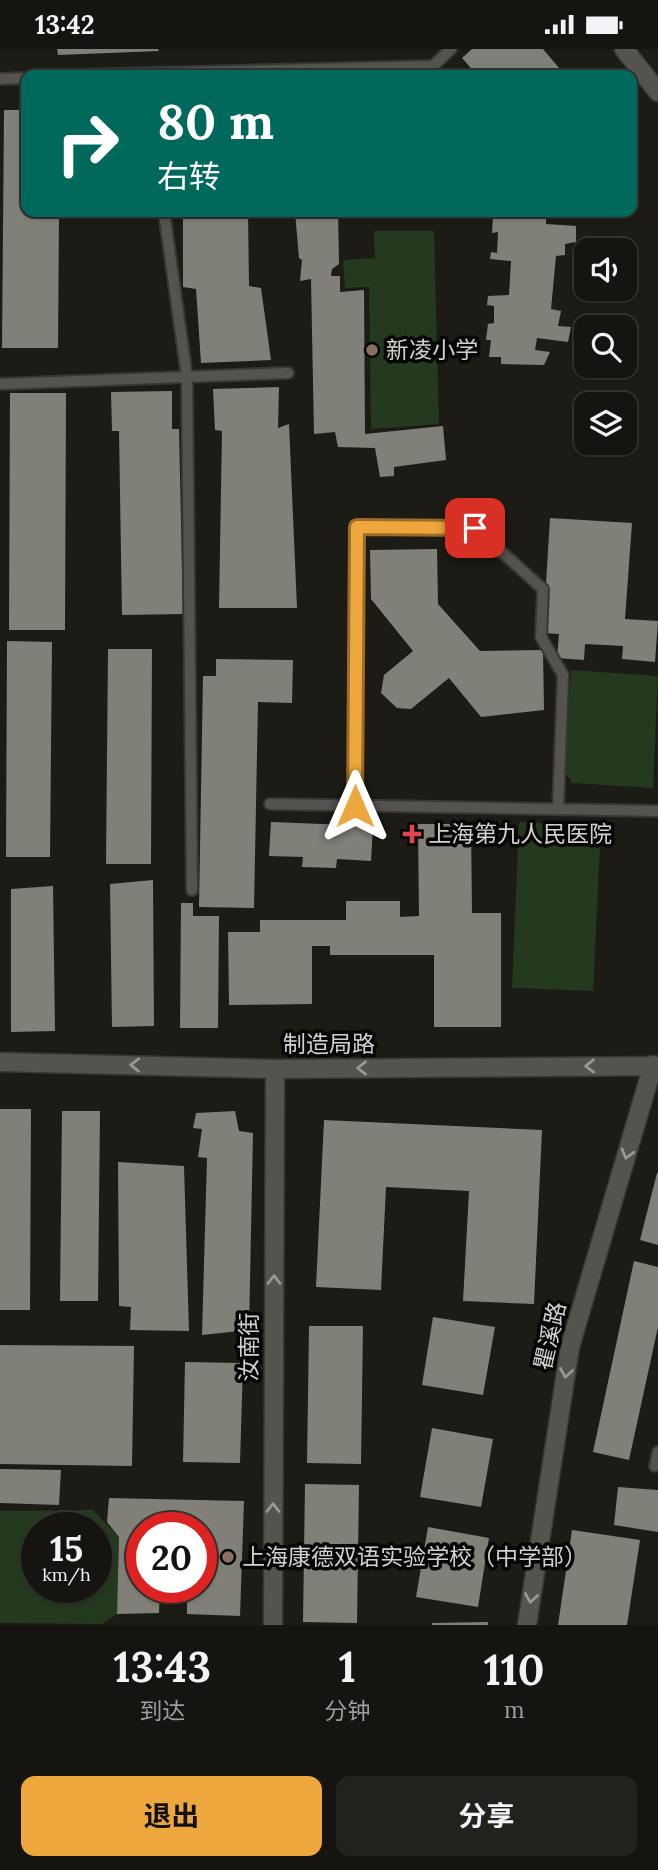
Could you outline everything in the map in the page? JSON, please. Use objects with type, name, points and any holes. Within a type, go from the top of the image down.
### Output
[{"type":"street","points":[[624,49],[658,92]]},
{"type":"street","name":"制造局路","points":[[0,1062],[275,1069],[655,1066]]},
{"type":"street","name":"瞿溪路","points":[[527,1625],[570,1347],[655,1066]]},
{"type":"street","name":"汝南街","points":[[273,1625],[275,1069]]},
{"type":"lane","points":[[289,70],[433,66],[451,49]]},
{"type":"lane","points":[[0,79],[21,78]]},
{"type":"lane","points":[[165,217],[187,377],[192,890]]},
{"type":"lane","points":[[0,384],[288,373]]},
{"type":"lane","points":[[355,806],[357,527],[475,528],[543,589],[541,636],[563,675],[558,809]]},
{"type":"lane","points":[[270,804],[658,811]]},
{"type":"lane","points":[[655,1466],[658,1453]]},
{"type":"green space","points":[[374,231],[434,231],[439,424],[371,429],[369,287],[345,288],[343,260],[375,258]]},
{"type":"green space","points":[[571,670],[658,676],[653,788],[572,783],[565,772]]},
{"type":"green space","points":[[519,822],[601,826],[593,991],[512,988]]},
{"type":"green space","points":[[0,1511],[95,1512],[21,1512],[21,1603],[112,1603],[112,1530],[119,1537],[117,1614],[102,1624],[0,1623]]},
{"type":"building","points":[[57,49],[158,49],[159,51],[58,55]]},
{"type":"building","points":[[472,49],[543,49],[561,70],[473,70],[462,58]]},
{"type":"building","points":[[4,110],[21,110],[21,217],[59,217],[58,348],[2,348]]},
{"type":"building","points":[[183,217],[248,217],[249,286],[261,288],[271,360],[201,363],[196,289],[183,287]]},
{"type":"building","points":[[295,217],[338,217],[339,264],[332,269],[331,276],[340,276],[340,292],[364,290],[365,434],[443,426],[446,460],[394,467],[394,476],[380,477],[375,448],[338,447],[335,432],[314,434],[311,279],[300,281],[302,260],[299,258]]},
{"type":"building","points":[[493,217],[546,217],[546,224],[576,226],[574,242],[565,244],[565,255],[556,256],[551,309],[561,311],[558,326],[571,327],[568,342],[537,338],[535,350],[550,352],[544,365],[501,364],[501,357],[489,357],[491,340],[486,340],[488,324],[494,323],[494,306],[487,305],[488,296],[509,295],[511,261],[490,259],[491,252],[497,253],[498,232],[492,233]]},
{"type":"building","points":[[279,387],[278,428],[289,424],[297,608],[219,608],[222,431],[215,430],[213,389]]},
{"type":"building","points":[[172,391],[172,429],[179,429],[183,614],[122,615],[119,431],[112,431],[111,392]]},
{"type":"building","points":[[10,393],[66,393],[65,630],[9,630]]},
{"type":"building","points":[[550,518],[632,523],[625,619],[658,621],[655,662],[622,659],[623,646],[585,644],[584,660],[557,658],[559,634],[543,633]]},
{"type":"building","points":[[437,549],[438,604],[480,651],[543,650],[544,710],[481,717],[449,678],[411,709],[397,708],[381,693],[384,675],[413,651],[371,599],[370,550]]},
{"type":"building","points":[[7,641],[52,642],[50,857],[6,857]]},
{"type":"building","points":[[108,649],[152,649],[151,864],[106,864]]},
{"type":"building","points":[[216,659],[293,660],[292,703],[258,702],[254,908],[199,907],[203,676],[216,676]]},
{"type":"building","points":[[271,822],[373,826],[371,861],[337,859],[336,868],[302,867],[303,857],[269,856]]},
{"type":"building","points":[[418,824],[471,824],[472,913],[501,913],[501,1027],[434,1027],[434,955],[330,955],[330,946],[312,946],[312,1004],[229,1005],[228,932],[260,932],[260,920],[346,920],[346,901],[400,901],[400,917],[419,916]]},
{"type":"building","points":[[153,880],[154,1026],[112,1027],[110,884]]},
{"type":"building","points":[[53,886],[55,1031],[11,1032],[11,889]]},
{"type":"building","points":[[181,903],[193,903],[193,916],[219,916],[218,1028],[180,1028]]},
{"type":"building","points":[[0,1109],[31,1109],[30,1310],[0,1310]]},
{"type":"building","points":[[62,1111],[100,1111],[98,1301],[60,1301]]},
{"type":"building","points":[[235,1111],[239,1131],[253,1133],[249,1330],[202,1335],[207,1158],[198,1157],[202,1129],[193,1128],[196,1113]]},
{"type":"building","points":[[324,1120],[542,1130],[534,1304],[463,1301],[469,1191],[386,1187],[381,1290],[316,1287]]},
{"type":"building","points":[[118,1162],[184,1166],[189,1331],[130,1330],[131,1307],[119,1306]]},
{"type":"building","points":[[658,1173],[658,1245],[640,1240]]},
{"type":"building","points":[[634,1261],[658,1267],[658,1327],[629,1460],[593,1452]]},
{"type":"building","points":[[433,1317],[495,1327],[483,1395],[422,1385]]},
{"type":"building","points":[[309,1326],[363,1326],[361,1464],[307,1463]]},
{"type":"building","points":[[0,1345],[134,1346],[132,1466],[0,1464]]},
{"type":"building","points":[[185,1362],[243,1363],[240,1463],[183,1462]]},
{"type":"building","points":[[432,1428],[493,1439],[481,1507],[420,1497]]},
{"type":"building","points":[[0,1469],[61,1470],[59,1505],[0,1503]]},
{"type":"building","points":[[305,1484],[359,1485],[357,1623],[303,1622]]},
{"type":"building","points":[[618,1487],[658,1490],[658,1532],[614,1525]]},
{"type":"building","points":[[109,1498],[244,1501],[240,1616],[187,1614],[187,1603],[217,1603],[217,1512],[126,1512],[126,1603],[159,1603],[159,1613],[117,1614],[119,1537],[112,1528],[112,1512],[108,1512]]},
{"type":"building","points":[[428,1527],[489,1538],[478,1607],[416,1597]]},
{"type":"building","points":[[572,1530],[640,1540],[627,1625],[558,1625]]},
{"type":"building","points":[[488,1622],[488,1625],[432,1625],[432,1623]]},
{"type":"place","name":"新凌小学","points":[[372,350]]},
{"type":"place","name":"上海第九人民医院","points":[[412,834]]},
{"type":"place","name":"上海康德双语实验学校（中学部）","points":[[228,1557]]},
{"type":"route","points":[[355,806],[357,527],[475,528]]}]
